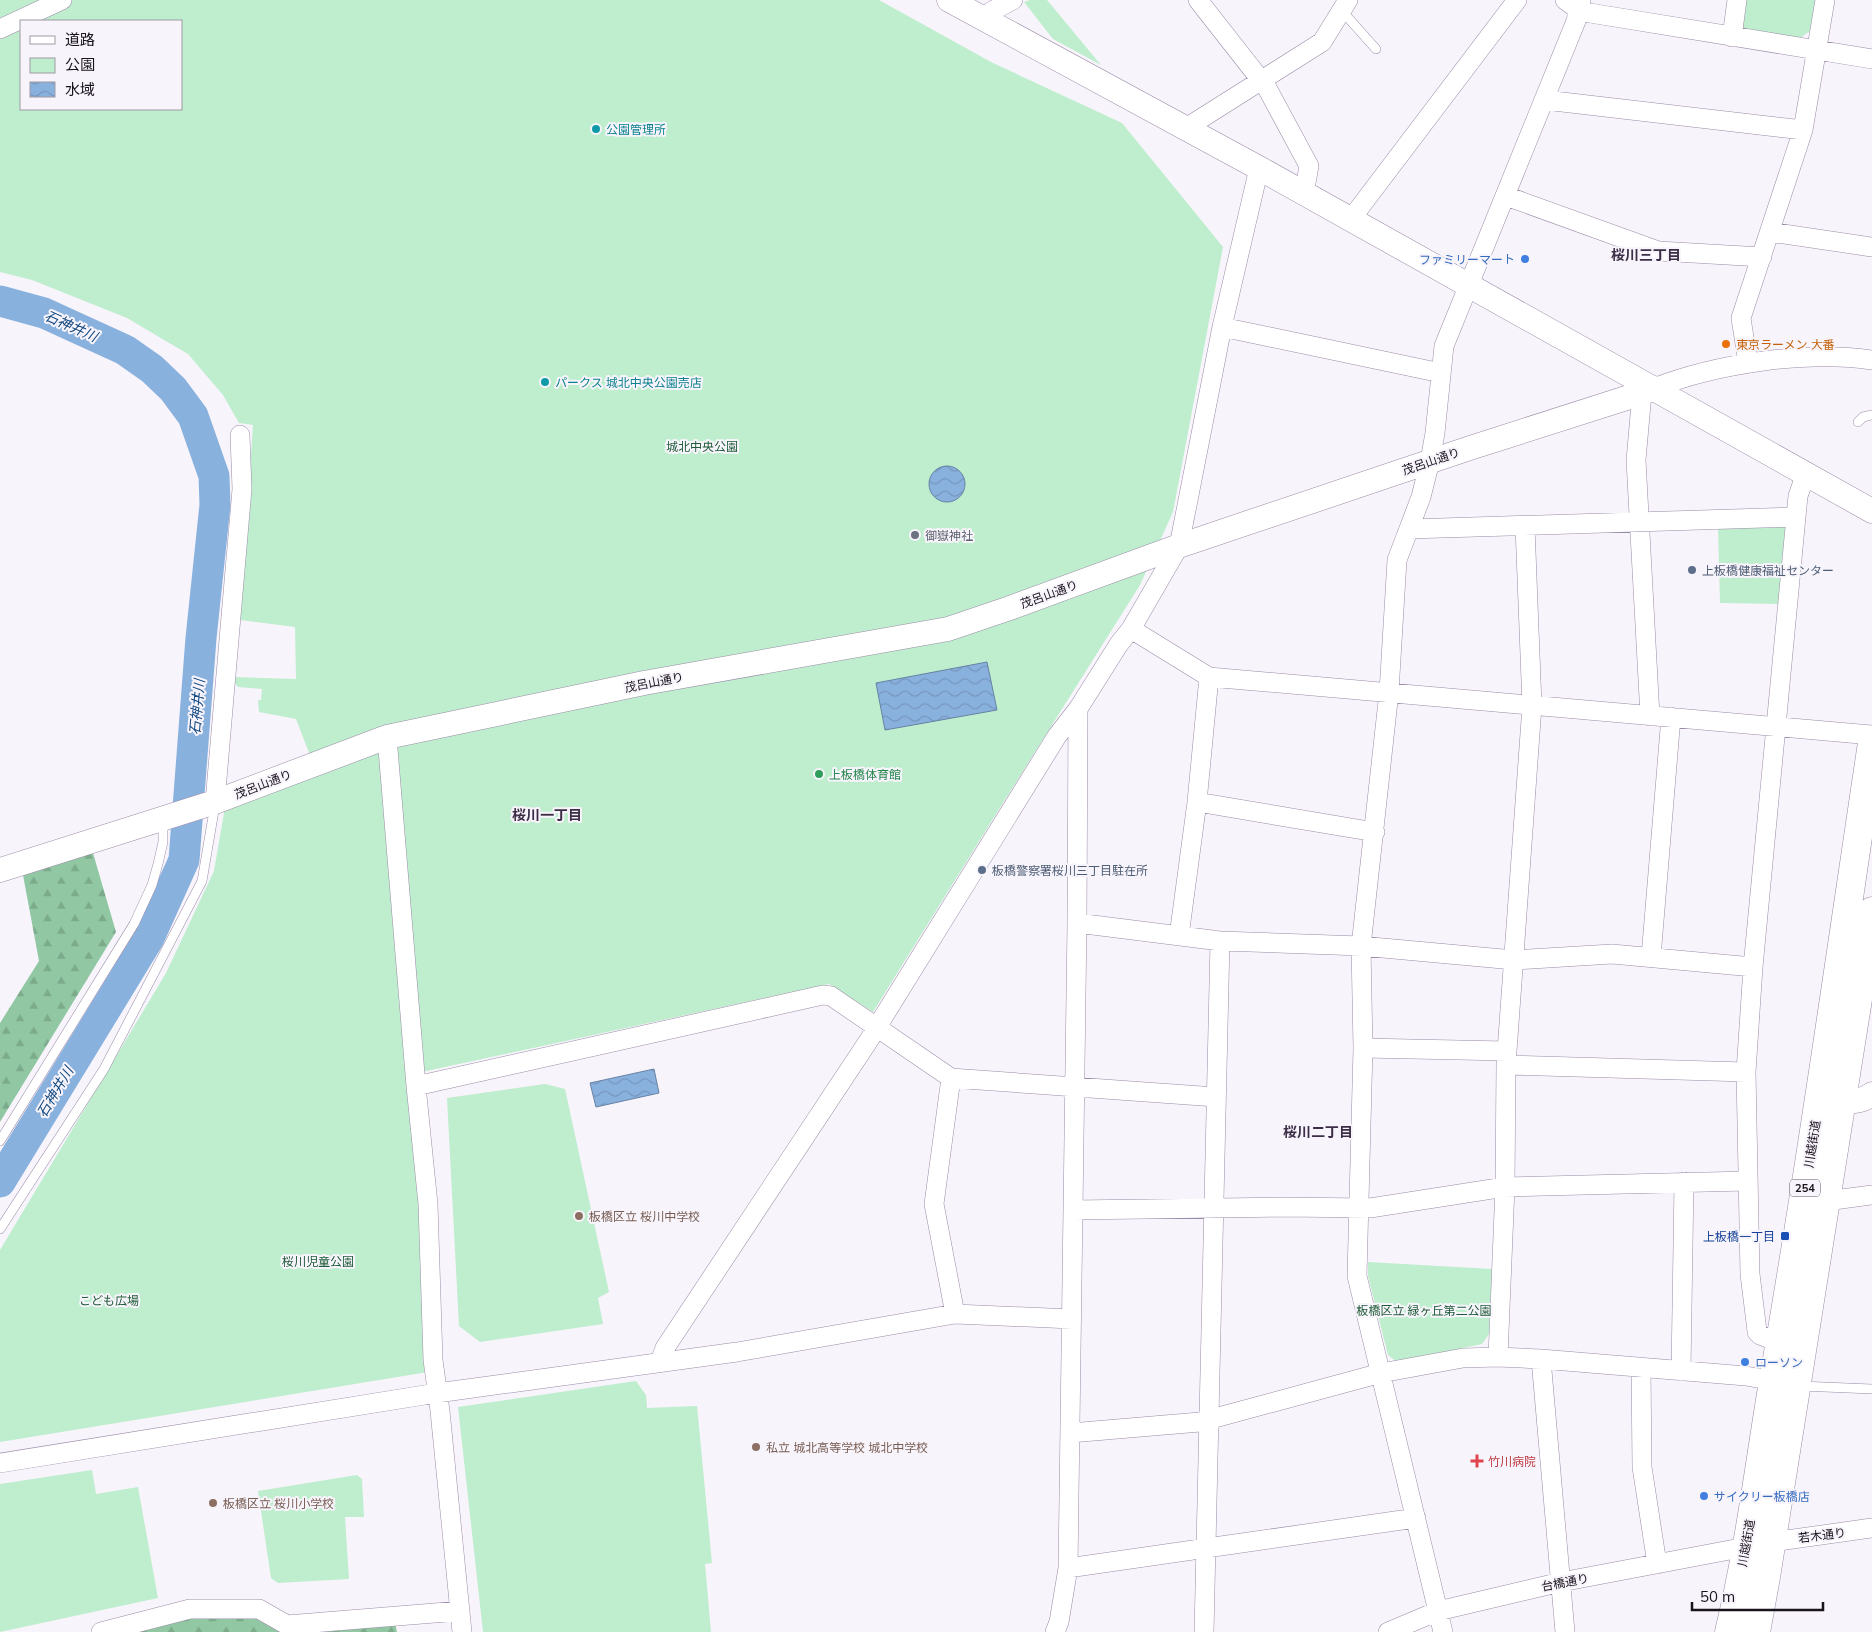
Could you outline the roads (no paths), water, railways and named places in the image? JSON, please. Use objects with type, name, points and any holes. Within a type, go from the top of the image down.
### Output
[{"type":"highway","name":"川越街道","points":[[1756,1632],[1759,1544],[1785,1383],[1826,1201],[1830,1100],[1872,743]]},
{"type":"highway","name":"川越街道","points":[[1785,1383],[1780,1343],[1830,1100],[1872,911]]},
{"type":"highway","name":"川越街道","points":[[1729,1632],[1759,1544]]},
{"type":"street","points":[[0,29],[62,0]]},
{"type":"street","points":[[949,0],[1469,284],[1648,390],[1872,511]]},
{"type":"street","points":[[984,19],[992,11],[1014,0]]},
{"type":"street","points":[[1198,0],[1262,80],[1309,166],[1304,194]]},
{"type":"street","points":[[1351,219],[1517,0]]},
{"type":"street","points":[[1732,36],[1737,0]]},
{"type":"street","points":[[1748,363],[1741,318],[1803,130],[1825,0]]},
{"type":"street","points":[[1443,1632],[1357,1276],[1364,1048],[1361,946],[1390,692],[1397,560],[1421,497],[1430,461],[1435,433],[1444,346],[1545,100],[1575,3],[1732,36],[1872,59]]},
{"type":"street","points":[[1186,128],[1322,42],[1345,5]]},
{"type":"street","points":[[1545,100],[1803,130]]},
{"type":"street","points":[[660,1362],[665,1348],[877,1028],[1057,736],[1078,709],[1131,629],[1180,546],[1222,327],[1259,168]]},
{"type":"street","points":[[1506,196],[1658,252],[1762,257]]},
{"type":"street","points":[[1770,232],[1872,247]]},
{"type":"street","points":[[1222,327],[1441,373]]},
{"type":"street","name":"茂呂山通り","points":[[163,819],[215,802],[387,737],[644,684],[948,628],[1010,608],[1180,546],[1677,379],[1748,363],[1826,356],[1872,360]]},
{"type":"street","points":[[1648,390],[1636,460],[1650,716]]},
{"type":"street","points":[[215,802],[242,489],[240,435]]},
{"type":"street","points":[[1780,1343],[1757,1332],[1750,1274],[1746,1072],[1753,967],[1798,496],[1806,474]]},
{"type":"street","points":[[1409,529],[1796,517]]},
{"type":"street","points":[[1498,1357],[1505,1187],[1507,1058],[1532,706],[1526,526]]},
{"type":"street","points":[[1131,629],[1209,677],[1872,735]]},
{"type":"street","points":[[1179,936],[1197,802],[1209,677]]},
{"type":"street","points":[[1055,1632],[1059,1622],[1068,1568],[1078,709]]},
{"type":"street","points":[[1651,957],[1671,717]]},
{"type":"street","points":[[387,737],[416,1086],[428,1204],[434,1360],[462,1632]]},
{"type":"street","points":[[1197,802],[1375,832]]},
{"type":"street","points":[[0,870],[163,819]]},
{"type":"street","points":[[1077,923],[1220,941],[1361,946],[1514,960],[1612,954],[1753,967]]},
{"type":"street","points":[[1204,1632],[1220,941]]},
{"type":"street","points":[[416,1086],[823,995],[831,996],[951,1078],[1216,1097]]},
{"type":"street","points":[[1364,1048],[1746,1072]]},
{"type":"street","points":[[951,1078],[934,1204],[955,1314]]},
{"type":"street","points":[[1830,1100],[1858,1100],[1872,1094]]},
{"type":"street","points":[[1073,1210],[1370,1208],[1505,1187],[1747,1181]]},
{"type":"street","points":[[1681,1371],[1684,1182]]},
{"type":"street","points":[[1826,1201],[1872,1195]]},
{"type":"street","points":[[0,1463],[437,1393],[737,1352],[955,1314],[1072,1319]]},
{"type":"street","points":[[1070,1433],[1209,1420],[1381,1373],[1463,1358],[1541,1359],[1746,1376],[1785,1383]]},
{"type":"street","points":[[1541,1359],[1565,1632]]},
{"type":"street","points":[[1641,1368],[1642,1467],[1657,1564]]},
{"type":"street","points":[[1068,1568],[1416,1518]]},
{"type":"street","name":"若木通り","points":[[1759,1544],[1872,1528]]},
{"type":"street","name":"台橋通り","points":[[1388,1632],[1438,1611],[1561,1582],[1759,1544]]},
{"type":"street","points":[[101,1632],[190,1609],[258,1609],[287,1625],[459,1611]]},
{"type":"lane","points":[[1345,5],[1376,49]]},
{"type":"lane","points":[[1858,422],[1863,417],[1872,415]]},
{"type":"lane","points":[[0,1229],[4,1218],[104,1069],[202,881],[215,802]]},
{"type":"lane","points":[[0,1141],[134,924],[152,885],[158,864],[163,842],[163,819]]},
{"type":"lane","points":[[1785,1383],[1872,1390]]},
{"type":"water","points":[[947,466],[954,467],[960,471],[964,477],[964,491],[960,497],[954,501],[947,502],[940,501],[934,497],[930,491],[929,484],[930,477],[934,471],[940,467]]},
{"type":"water","points":[[987,662],[997,710],[885,730],[876,683]]},
{"type":"water","points":[[654,1069],[659,1093],[596,1107],[590,1083]]},
{"type":"waterway","name":"石神井川","points":[[0,301],[44,313],[125,350],[152,369],[173,389],[193,416],[214,476],[215,505],[201,638],[184,860],[149,938],[0,1182]]},
{"type":"place","name":"公園管理所","points":[[596,129]]},
{"type":"place","name":"ファミリーマート","points":[[1525,259]]},
{"type":"place","name":"東京ラーメン 大番","points":[[1726,344]]},
{"type":"place","name":"パークス 城北中央公園売店","points":[[545,382]]},
{"type":"place","name":"御嶽神社","points":[[915,535]]},
{"type":"place","name":"上板橋健康福祉センター","points":[[1692,570]]},
{"type":"place","name":"上板橋体育館","points":[[819,774]]},
{"type":"place","name":"板橋警察署桜川三丁目駐在所","points":[[982,870]]},
{"type":"place","name":"板橋区立 桜川中学校","points":[[579,1216]]},
{"type":"place","name":"上板橋一丁目","points":[[1785,1236]]},
{"type":"place","name":"ローソン","points":[[1745,1362]]},
{"type":"place","name":"私立 城北高等学校 城北中学校","points":[[756,1447]]},
{"type":"place","name":"竹川病院","points":[[1477,1461]]},
{"type":"place","name":"サイクリー板橋店","points":[[1704,1496]]},
{"type":"place","name":"板橋区立 桜川小学校","points":[[213,1503]]},
{"type":"district","name":"桜川三丁目","points":[[1646,255]]},
{"type":"district","name":"桜川一丁目","points":[[547,815]]},
{"type":"district","name":"桜川二丁目","points":[[1318,1132]]},
{"type":"park label","name":"城北中央公園","points":[[702,446]]},
{"type":"park label","name":"桜川児童公園","points":[[318,1261]]},
{"type":"park label","name":"こども広場","points":[[109,1300]]},
{"type":"park label","name":"板橋区立 緑ヶ丘第二公園","points":[[1424,1310]]}]
